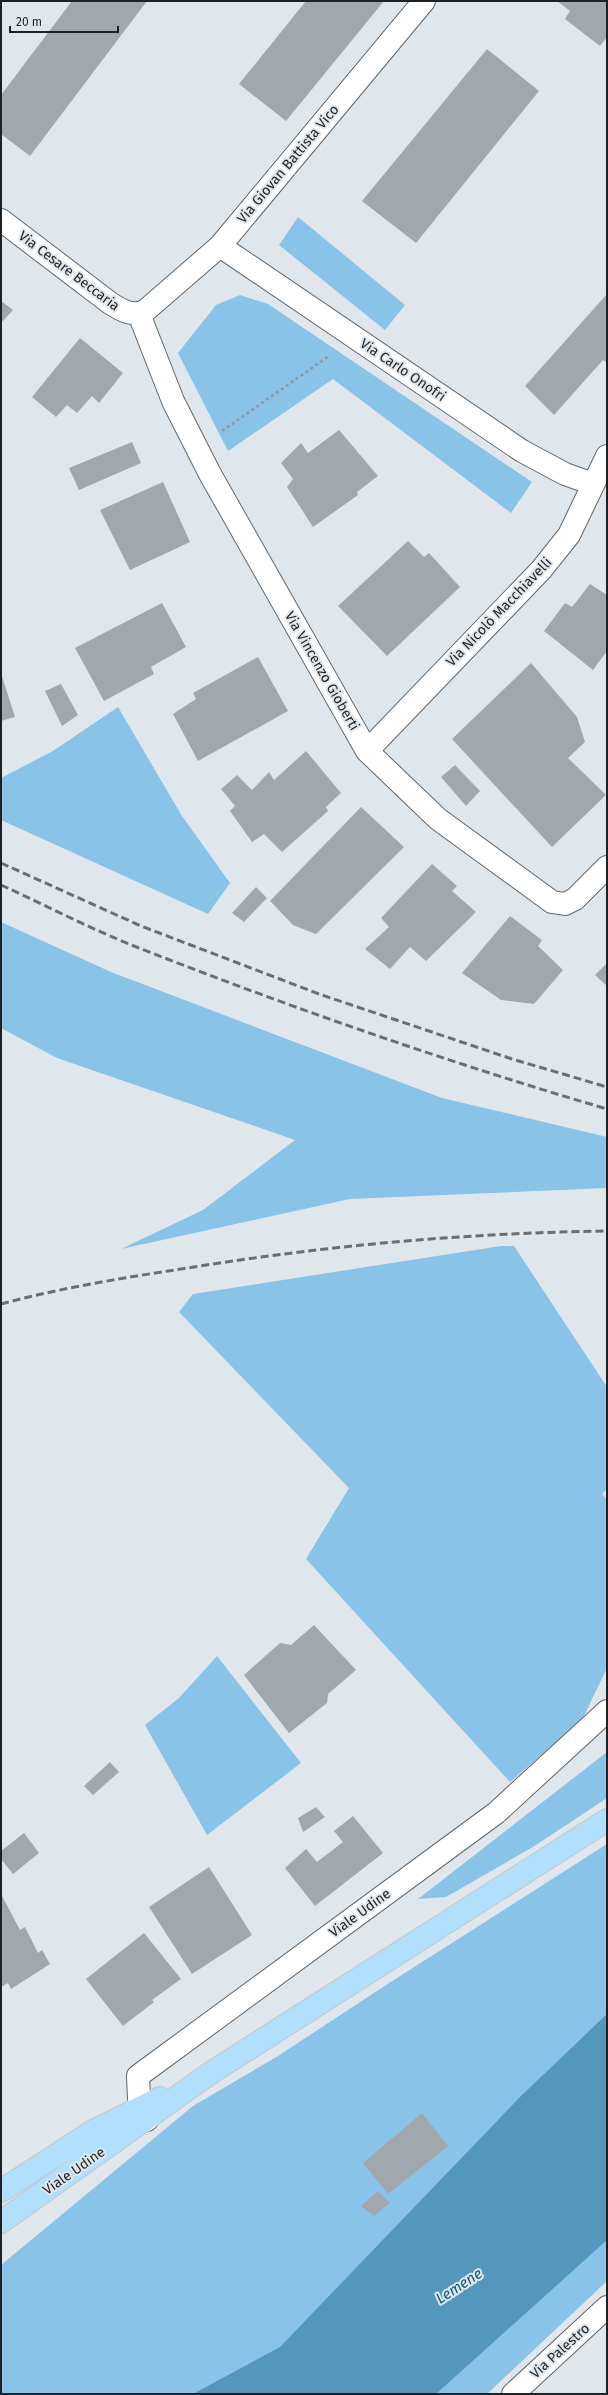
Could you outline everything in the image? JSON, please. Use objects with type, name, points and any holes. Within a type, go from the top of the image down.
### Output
[{"type":"main road","points":[[1,2191],[93,2130],[145,2114],[607,1820]]},
{"type":"main road","name":"Viale Udine","points":[[1,2222],[145,2114]]},
{"type":"street","name":"Via Giovan Battista Vico","points":[[139,314],[145,311],[220,246],[424,1]]},
{"type":"street","name":"Via Cesare Beccaria","points":[[1,220],[110,303],[126,312],[139,314]]},
{"type":"street","name":"Via Carlo Onofri","points":[[220,246],[522,450],[565,474],[593,484]]},
{"type":"street","name":"Via Vincenzo Gioberti","points":[[139,314],[173,401],[196,447],[367,751],[438,819],[552,902],[565,904],[575,899],[607,867]]},
{"type":"street","name":"Via Nicolò Macchiavelli","points":[[367,751],[541,570],[569,535],[607,456]]},
{"type":"street","name":"Viale Udine","points":[[145,2114],[139,2098],[138,2076],[496,1813],[607,1711]]},
{"type":"street","name":"Via Palestro","points":[[513,2394],[607,2307]]},
{"type":"path","points":[[196,447],[356,338]]},
{"type":"shaded area","points":[[298,217],[405,305],[385,330],[279,245]]},
{"type":"shaded area","points":[[240,295],[268,304],[532,482],[511,513],[333,379],[228,451],[178,353],[216,305]]},
{"type":"shaded area","points":[[118,707],[182,816],[230,883],[208,914],[1,820],[1,778],[53,751]]},
{"type":"shaded area","points":[[1,922],[111,972],[442,1098],[607,1137],[607,1188],[350,1199],[121,1249],[203,1210],[295,1140],[57,1058],[1,1028]]},
{"type":"shaded area","points":[[501,1246],[514,1246],[607,1387],[607,1489],[602,1494],[607,1499],[607,1668],[582,1720],[510,1782],[306,1559],[349,1488],[179,1312],[193,1294]]},
{"type":"shaded area","points":[[217,1656],[301,1763],[207,1835],[145,1725],[179,1698]]},
{"type":"shaded area","points":[[607,1752],[607,1798],[533,1847],[446,1897],[418,1899]]},
{"type":"shaded area","points":[[607,1844],[607,2281],[487,2394],[1,2394],[1,2265],[193,2106],[278,2056]]},
{"type":"water","name":"Lemene","points":[[607,2014],[607,2240],[436,2394],[193,2394],[280,2347],[521,2096]]},
{"type":"building","points":[[72,1],[147,1],[30,156],[1,134],[1,95]]},
{"type":"building","points":[[306,1],[384,1],[286,121],[239,84]]},
{"type":"building","points":[[557,1],[607,1],[607,37],[600,46],[565,19],[570,11]]},
{"type":"building","points":[[487,49],[539,91],[416,243],[362,201]]},
{"type":"building","points":[[607,294],[607,363],[603,360],[554,415],[525,386]]},
{"type":"building","points":[[1,301],[13,310],[1,323]]},
{"type":"building","points":[[80,338],[123,373],[99,403],[92,396],[77,413],[67,405],[56,417],[32,397]]},
{"type":"building","points":[[339,430],[378,476],[357,492],[358,495],[313,527],[287,487],[293,479],[281,463],[301,443],[308,453]]},
{"type":"building","points":[[132,442],[141,463],[79,490],[69,468]]},
{"type":"building","points":[[163,482],[190,542],[130,570],[100,510]]},
{"type":"building","points":[[408,541],[424,557],[429,553],[460,587],[387,656],[338,606]]},
{"type":"building","points":[[590,584],[607,595],[607,651],[593,670],[544,631],[565,603],[572,607]]},
{"type":"building","points":[[162,603],[186,647],[151,667],[154,674],[104,701],[75,648]]},
{"type":"building","points":[[258,657],[288,711],[198,761],[173,714],[196,699],[193,693]]},
{"type":"building","points":[[531,663],[577,717],[585,742],[568,758],[606,795],[552,847],[452,739]]},
{"type":"building","points":[[1,673],[15,717],[1,721]]},
{"type":"building","points":[[61,684],[78,715],[62,726],[45,691]]},
{"type":"building","points":[[306,751],[341,793],[326,807],[328,811],[282,852],[264,834],[252,842],[230,811],[235,806],[221,789],[237,775],[252,790],[269,772],[274,780]]},
{"type":"building","points":[[455,765],[480,791],[466,806],[441,777]]},
{"type":"building","points":[[361,807],[404,847],[316,934],[293,925],[270,901]]},
{"type":"building","points":[[432,864],[457,886],[452,891],[476,912],[426,961],[410,947],[390,969],[365,949],[389,927],[381,918]]},
{"type":"building","points":[[256,887],[267,898],[244,922],[232,913]]},
{"type":"building","points":[[510,916],[542,940],[538,946],[563,970],[534,1004],[501,1000],[462,973]]},
{"type":"building","points":[[607,963],[607,986],[595,975]]},
{"type":"building","points":[[314,1625],[356,1670],[328,1694],[327,1703],[289,1733],[244,1675],[280,1643],[291,1645]]},
{"type":"building","points":[[110,1762],[119,1772],[93,1795],[84,1786]]},
{"type":"building","points":[[316,1807],[325,1817],[303,1832],[298,1818]]},
{"type":"building","points":[[353,1816],[383,1853],[315,1906],[285,1868],[306,1849],[317,1862],[343,1842],[334,1831]]},
{"type":"building","points":[[24,1833],[39,1853],[13,1874],[1,1859],[1,1851]]},
{"type":"building","points":[[209,1867],[252,1935],[192,1974],[149,1907]]},
{"type":"building","points":[[1,1894],[20,1930],[25,1927],[38,1953],[42,1950],[50,1964],[11,1989],[8,1983],[1,1987]]},
{"type":"building","points":[[144,1933],[181,1979],[152,2000],[154,2002],[123,2026],[86,1979]]},
{"type":"building","points":[[422,2113],[448,2146],[388,2194],[363,2163]]},
{"type":"building","points":[[378,2191],[390,2203],[374,2216],[361,2206]]},
{"type":"railway","points":[[1,863],[141,926],[319,994],[512,1059],[607,1087]]},
{"type":"railway","points":[[1,885],[117,939],[251,991],[428,1053],[607,1109]]},
{"type":"railway","points":[[1,1304],[73,1287],[297,1252],[451,1237],[607,1231]]}]
